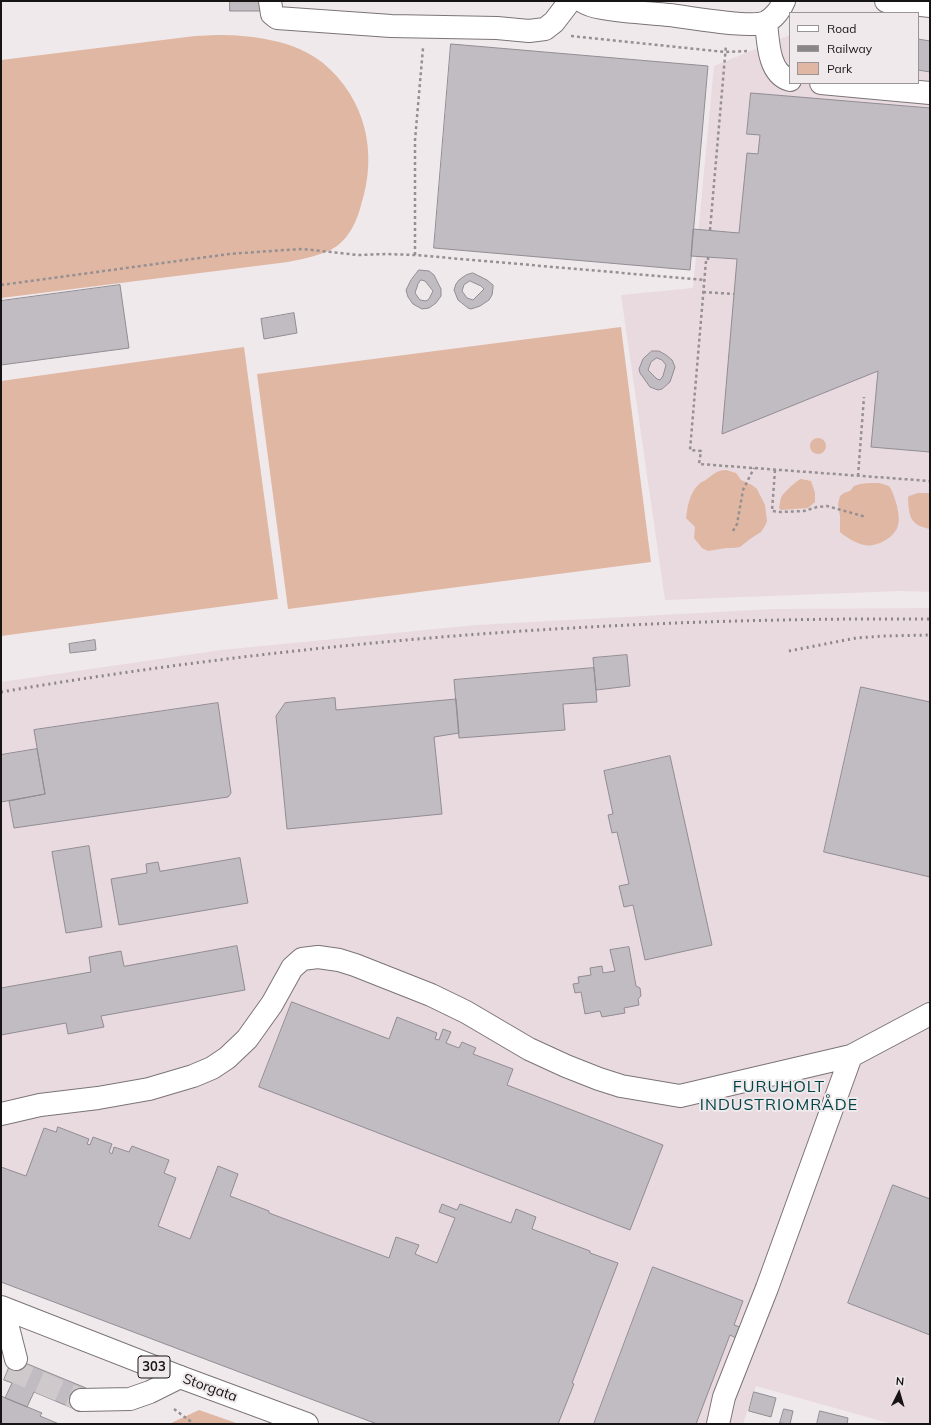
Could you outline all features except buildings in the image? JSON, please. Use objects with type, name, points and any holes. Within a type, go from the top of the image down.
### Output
[{"type":"main road","points":[[270,1],[272,14],[278,18],[391,26],[497,28],[529,31],[546,29],[554,22],[570,1]]},
{"type":"main road","points":[[582,1],[586,4],[601,8],[756,24],[766,22],[778,11],[784,1]]},
{"type":"main road","points":[[886,1],[930,6]]},
{"type":"main road","points":[[766,22],[769,48],[773,62],[779,73],[784,78],[789,80]]},
{"type":"main road","points":[[833,84],[930,92]]},
{"type":"main road","points":[[1,1114],[40,1105],[98,1098],[149,1089],[193,1076],[212,1068],[228,1058],[247,1039],[272,1004],[292,968],[302,959],[318,957],[339,960],[355,965],[431,995],[466,1012],[528,1049],[566,1066],[621,1086],[680,1096],[851,1056],[930,1014]]},
{"type":"main road","points":[[718,1424],[724,1397],[767,1288],[851,1056]]},
{"type":"main road","points":[[2,1307],[9,1365]]},
{"type":"main road","name":"Storgata","points":[[2,1307],[180,1377],[307,1424]]},
{"type":"main road","points":[[81,1400],[130,1399],[150,1392],[180,1377]]},
{"type":"path","points":[[710,230],[725,52],[729,22]]},
{"type":"path","points":[[415,255],[415,140],[424,26]]},
{"type":"path","points":[[546,29],[572,36],[725,52],[743,52],[769,48]]},
{"type":"path","points":[[1,285],[221,255],[303,249],[358,255],[415,255],[704,280]]},
{"type":"path","points":[[708,257],[708,261],[706,261],[704,280],[690,450],[701,451],[699,464],[930,482]]},
{"type":"path","points":[[703,292],[734,294]]},
{"type":"path","points":[[858,476],[864,397]]},
{"type":"path","points":[[733,531],[737,524],[743,490],[754,468]]},
{"type":"path","points":[[775,470],[772,511],[804,511],[827,506],[866,516]]},
{"type":"path","points":[[174,1409],[194,1424]]},
{"type":"shaded area","points":[[789,35],[789,84],[919,84],[919,40],[930,41],[930,592],[900,591],[665,600],[621,295],[693,288],[714,66]]},
{"type":"shaded area","points":[[930,608],[930,1424],[892,1424],[756,1386],[743,1424],[389,1424],[1,1279],[1,682],[221,650],[476,625],[772,609]]},
{"type":"green space","points":[[195,36],[244,36],[272,40],[299,49],[312,55],[323,63],[338,77],[349,93],[358,110],[364,128],[368,147],[368,166],[366,185],[359,211],[346,238],[337,246],[326,252],[288,262],[1,298],[1,60]]},
{"type":"green space","points":[[621,327],[651,562],[288,609],[257,374]]},
{"type":"green space","points":[[244,347],[278,599],[1,636],[1,381]]},
{"type":"green space","points":[[818,438],[824,440],[826,446],[824,452],[818,454],[812,452],[810,446],[812,440]]},
{"type":"green space","points":[[726,470],[736,473],[741,480],[757,489],[765,505],[767,521],[761,532],[740,547],[708,551],[702,548],[694,538],[695,527],[686,518],[688,504],[693,492],[701,482],[720,471]]},
{"type":"green space","points":[[801,479],[811,481],[815,493],[815,502],[808,508],[781,510],[779,508],[782,496],[793,484]]},
{"type":"green space","points":[[879,483],[889,486],[893,493],[899,516],[898,525],[894,534],[885,541],[874,545],[854,542],[840,532],[838,504],[840,496],[850,491],[854,486]]},
{"type":"green space","points":[[918,493],[930,493],[930,529],[918,525],[910,515],[908,498],[909,496]]},
{"type":"green space","points":[[199,1410],[239,1424],[169,1424]]},
{"type":"tunnel","points":[[9,1369],[81,1400]]},
{"type":"railway","points":[[1,692],[232,658],[464,635],[697,622],[813,619],[930,619]]},
{"type":"railway","points":[[789,651],[856,638],[930,635]]},
{"type":"district","name":"FURUHOLT INDUSTRIOMRÅDE","points":[[779,1096]]}]
